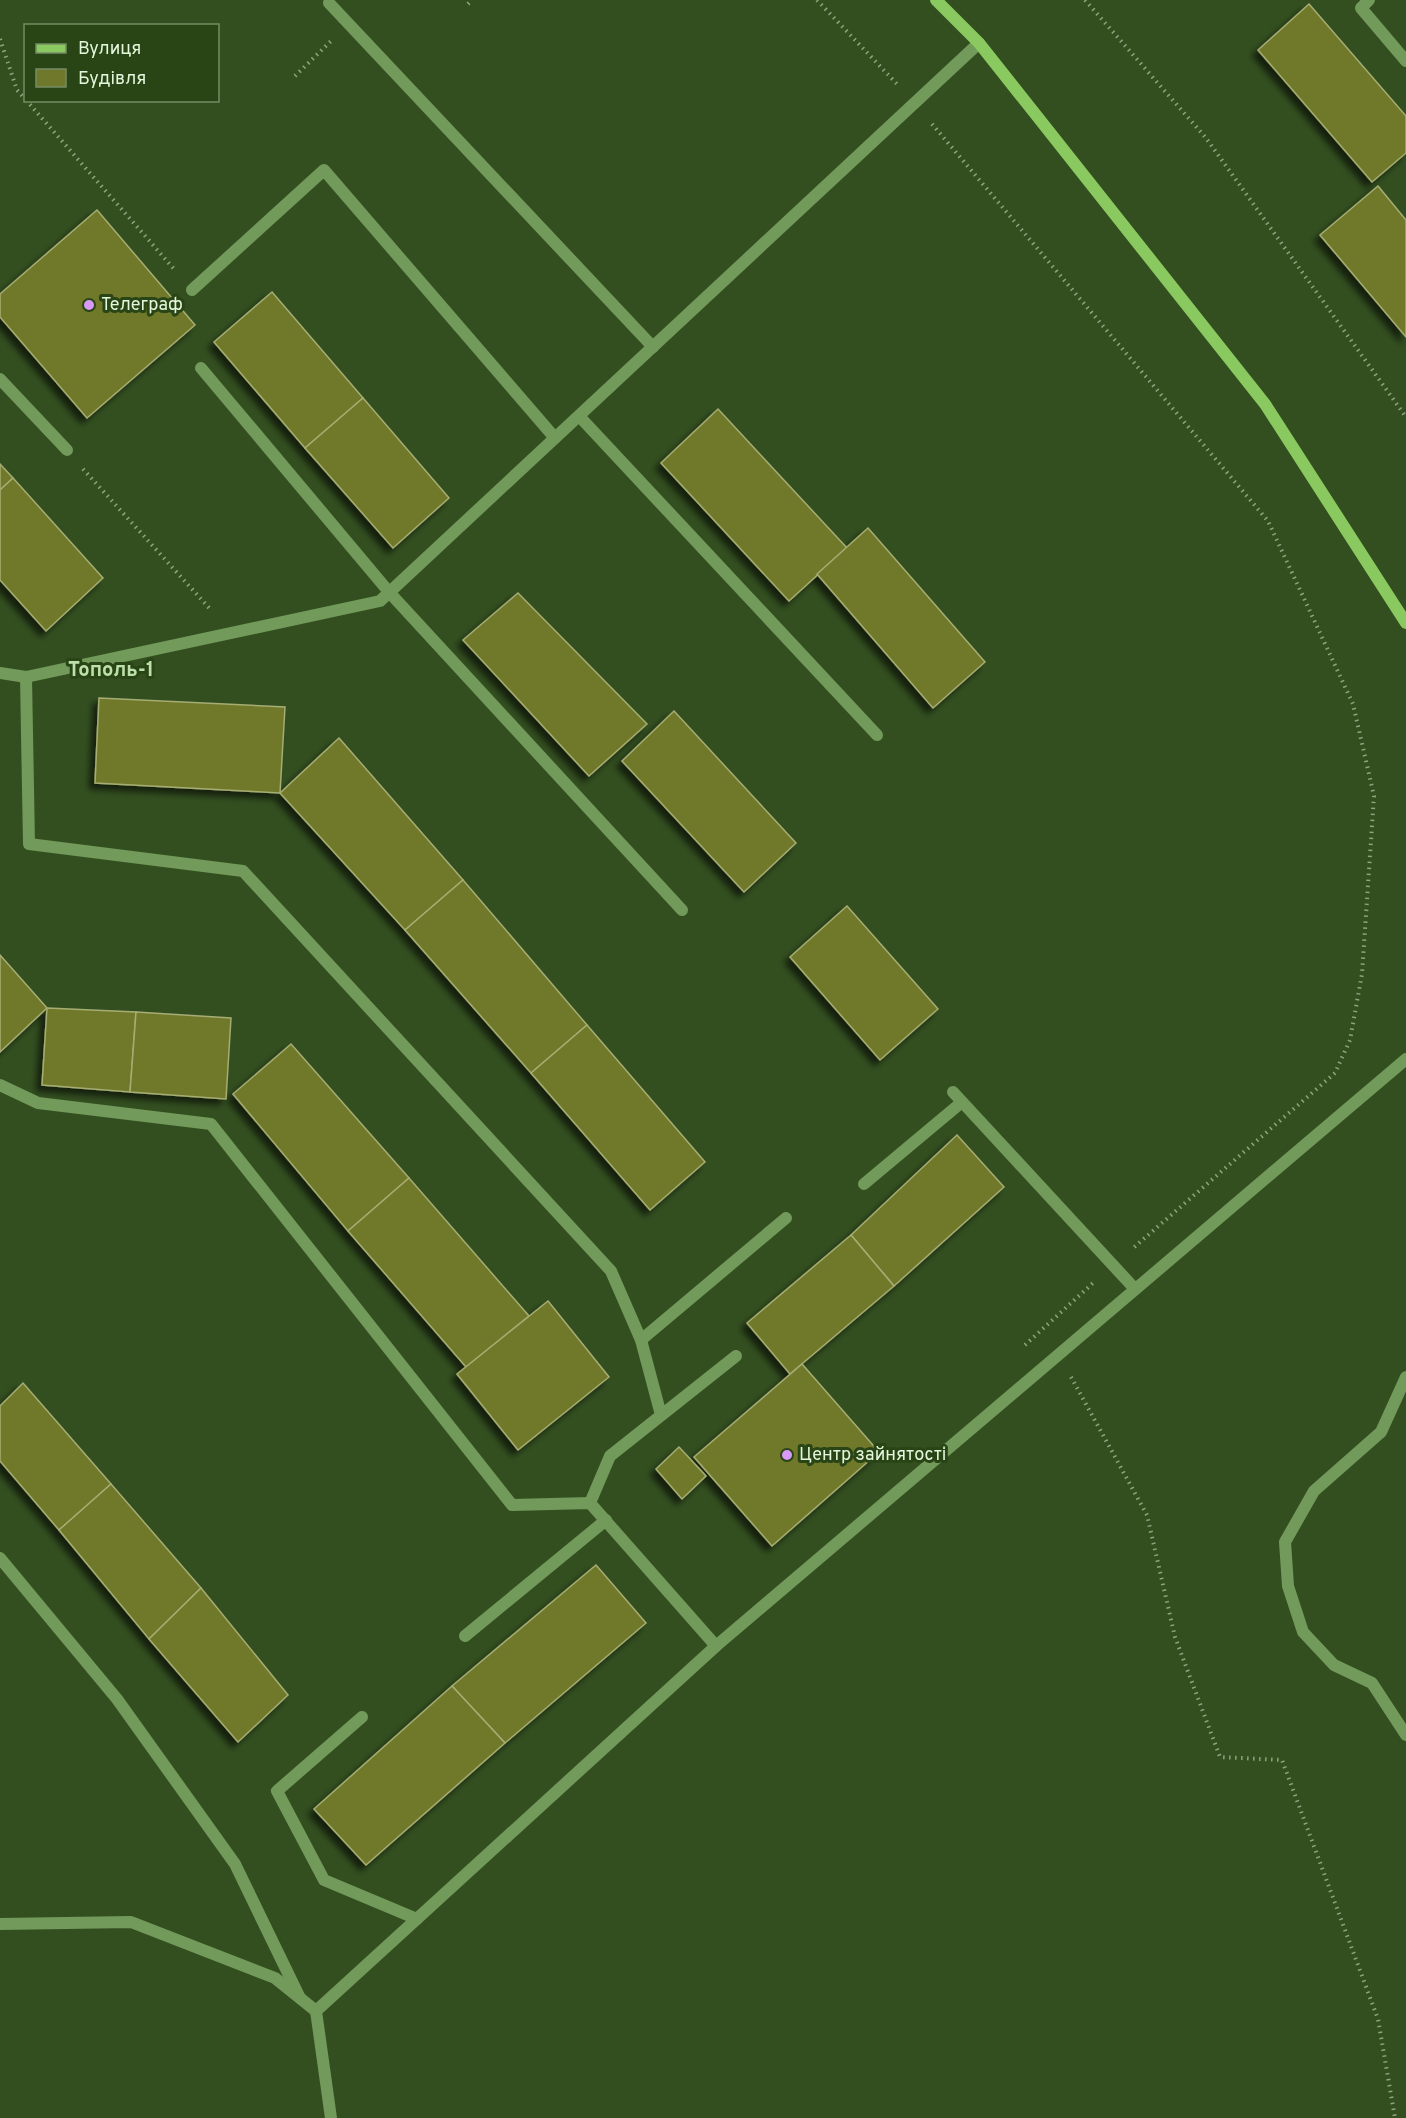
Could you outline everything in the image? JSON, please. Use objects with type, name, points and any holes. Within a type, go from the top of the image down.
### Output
[{"type":"street","points":[[936,0],[978,43],[1265,404],[1406,623]]},
{"type":"street","points":[[1369,0],[1361,8],[1406,61]]},
{"type":"street","points":[[329,3],[653,347]]},
{"type":"street","points":[[0,673],[26,677],[380,601],[978,43]]},
{"type":"street","points":[[192,290],[324,170],[555,438]]},
{"type":"street","points":[[201,368],[389,592],[682,910]]},
{"type":"street","points":[[0,379],[67,450]]},
{"type":"street","points":[[579,416],[877,735]]},
{"type":"street","points":[[26,677],[29,844],[243,871],[611,1271],[641,1340],[661,1415]]},
{"type":"street","points":[[316,2011],[716,1646],[1406,1059]]},
{"type":"street","points":[[0,1085],[38,1103],[211,1124],[512,1505],[590,1503],[716,1646]]},
{"type":"street","points":[[864,1184],[958,1097],[1135,1289]]},
{"type":"street","points":[[641,1340],[786,1218]]},
{"type":"street","points":[[590,1503],[610,1456],[736,1356]]},
{"type":"street","points":[[1406,1377],[1382,1432],[1314,1491],[1285,1542],[1288,1586],[1303,1632],[1334,1665],[1372,1683],[1406,1735]]},
{"type":"street","points":[[465,1636],[606,1521]]},
{"type":"street","points":[[0,1558],[117,1699],[236,1864],[300,1998]]},
{"type":"street","points":[[362,1717],[277,1791],[324,1880],[417,1919]]},
{"type":"street","points":[[0,1924],[130,1922],[275,1978],[316,2011],[331,2118]]},
{"type":"path","points":[[817,0],[915,103],[1268,521],[1353,704],[1374,796],[1362,974],[1350,1040],[1335,1073],[1113,1265]]},
{"type":"path","points":[[1085,0],[1206,138],[1406,417]]},
{"type":"path","points":[[0,39],[17,90],[24,98]]},
{"type":"path","points":[[295,76],[333,40]]},
{"type":"path","points":[[28,102],[192,290]]},
{"type":"path","points":[[67,450],[232,633]]},
{"type":"path","points":[[1071,1377],[1147,1515],[1175,1637],[1220,1757],[1282,1760],[1378,2019],[1395,2118]]},
{"type":"building","points":[[1309,4],[1406,116],[1406,153],[1372,182],[1258,50]]},
{"type":"building","points":[[1378,186],[1406,220],[1406,337],[1320,235]]},
{"type":"building","name":"Телеграф","points":[[97,210],[195,325],[87,418],[0,317],[0,294]]},
{"type":"building","points":[[272,292],[363,398],[305,448],[214,342]]},
{"type":"building","points":[[363,398],[449,498],[393,548],[305,448]]},
{"type":"building","points":[[718,409],[847,548],[789,601],[661,463]]},
{"type":"building","points":[[0,464],[13,478],[0,490]]},
{"type":"building","points":[[13,478],[103,578],[46,631],[0,580],[0,490]]},
{"type":"building","points":[[868,528],[985,662],[933,708],[817,574]]},
{"type":"building","points":[[518,593],[647,724],[589,776],[463,640]]},
{"type":"building","points":[[99,698],[285,707],[280,793],[95,783]]},
{"type":"building","points":[[674,711],[796,843],[744,892],[622,761]]},
{"type":"building","points":[[339,738],[463,880],[405,930],[280,793]]},
{"type":"building","points":[[463,880],[587,1025],[531,1073],[405,930]]},
{"type":"building","points":[[847,906],[938,1009],[880,1060],[790,957]]},
{"type":"building","points":[[0,955],[47,1008],[0,1052]]},
{"type":"building","points":[[47,1008],[136,1012],[130,1092],[42,1085]]},
{"type":"building","points":[[136,1012],[231,1018],[226,1099],[130,1092]]},
{"type":"building","points":[[587,1025],[705,1162],[650,1210],[531,1073]]},
{"type":"building","points":[[291,1044],[409,1178],[348,1231],[233,1094]]},
{"type":"building","points":[[957,1135],[1004,1187],[894,1286],[851,1235]]},
{"type":"building","points":[[409,1178],[529,1316],[466,1367],[348,1231]]},
{"type":"building","points":[[851,1235],[894,1286],[790,1374],[747,1323]]},
{"type":"building","points":[[548,1301],[609,1377],[518,1450],[457,1374]]},
{"type":"building","name":"Центр зайнятості","points":[[802,1364],[879,1452],[772,1546],[694,1457]]},
{"type":"building","points":[[23,1383],[111,1484],[59,1530],[0,1461],[0,1406]]},
{"type":"building","points":[[679,1447],[706,1476],[682,1499],[656,1469]]},
{"type":"building","points":[[111,1484],[201,1588],[149,1639],[59,1530]]},
{"type":"building","points":[[596,1565],[646,1623],[505,1743],[452,1686]]},
{"type":"building","points":[[201,1588],[288,1695],[238,1742],[149,1639]]},
{"type":"building","points":[[452,1686],[505,1743],[366,1865],[314,1809]]},
{"type":"place","name":"Телеграф","points":[[89,305]]},
{"type":"place","name":"Центр зайнятості","points":[[787,1455]]},
{"type":"district","name":"Тополь-1","points":[[111,671]]}]
